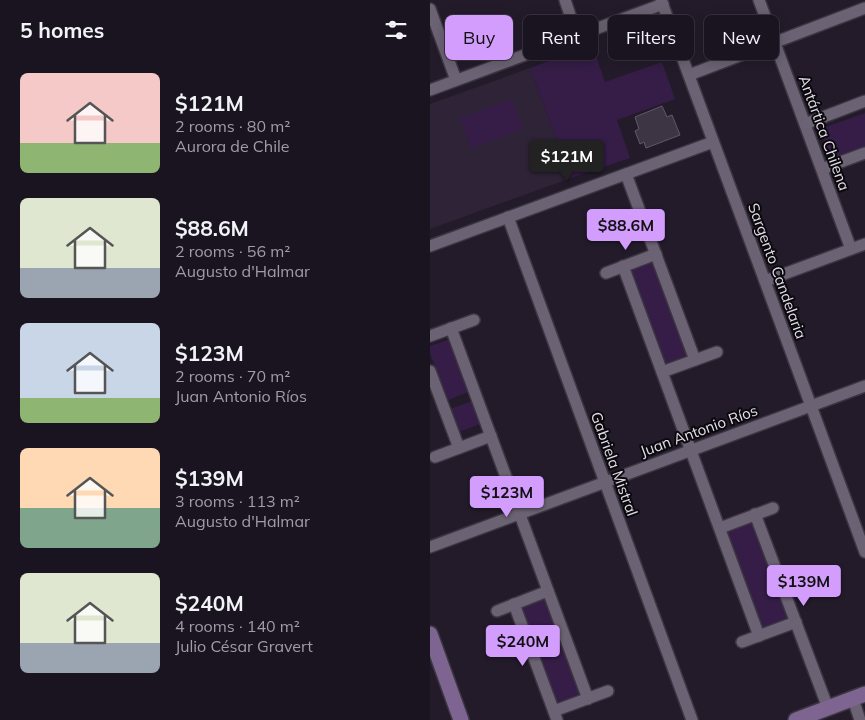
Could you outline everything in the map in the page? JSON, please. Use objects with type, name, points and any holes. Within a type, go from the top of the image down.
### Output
[{"type":"street","points":[[564,0],[569,15]]},
{"type":"street","name":"Antártica Chilena","points":[[759,0],[764,15]]},
{"type":"street","points":[[598,28],[662,2]]},
{"type":"street","name":"Sargento Candelaria","points":[[662,2],[865,552]]},
{"type":"street","points":[[779,39],[865,8]]},
{"type":"street","points":[[430,9],[456,80]]},
{"type":"street","name":"Antártica Chilena","points":[[779,54],[851,249]]},
{"type":"street","points":[[430,90],[523,56]]},
{"type":"street","points":[[689,75],[726,60]]},
{"type":"street","points":[[805,124],[865,101]]},
{"type":"street","points":[[430,246],[713,142]]},
{"type":"street","points":[[822,169],[865,153]]},
{"type":"street","points":[[626,174],[695,360]]},
{"type":"street","name":"Gabriela Mistral","points":[[508,217],[692,720]]},
{"type":"street","points":[[765,281],[865,244]]},
{"type":"street","points":[[606,273],[656,254]]},
{"type":"street","points":[[623,266],[760,636]]},
{"type":"street","points":[[430,336],[474,320]]},
{"type":"street","points":[[451,328],[588,698]]},
{"type":"street","points":[[662,372],[717,352]]},
{"type":"street","points":[[430,371],[459,448]]},
{"type":"street","name":"Juan Antonio Ríos","points":[[430,547],[865,386]]},
{"type":"street","points":[[436,457],[491,436]]},
{"type":"street","points":[[720,528],[773,508]]},
{"type":"street","points":[[755,514],[828,708]]},
{"type":"street","points":[[497,611],[548,591]]},
{"type":"street","points":[[514,604],[555,716],[588,698],[608,691]]},
{"type":"street","points":[[742,642],[796,622]]},
{"type":"street","points":[[430,634],[461,720]]},
{"type":"street","points":[[796,720],[859,697],[860,720]]},
{"type":"shaded area","points":[[552,60],[597,60],[605,82],[662,62],[675,99],[617,120],[630,158],[571,178],[530,68]]},
{"type":"shaded area","points":[[530,68],[571,178],[430,229],[430,104]]},
{"type":"shaded area","points":[[512,99],[523,129],[471,148],[460,118]]},
{"type":"shaded area","points":[[865,113],[865,149],[831,160],[820,129]]},
{"type":"shaded area","points":[[653,261],[689,354],[687,360],[668,366],[663,363],[630,271],[632,265]]},
{"type":"shaded area","points":[[448,340],[468,392],[448,400],[430,353],[430,346]]},
{"type":"shaded area","points":[[472,401],[480,424],[456,433],[447,410]]},
{"type":"shaded area","points":[[750,520],[756,522],[790,614],[788,620],[764,629],[760,627],[725,533],[727,529]]},
{"type":"shaded area","points":[[542,597],[546,600],[580,693],[579,697],[558,706],[554,704],[520,605]]},
{"type":"building","points":[[662,106],[667,117],[672,115],[680,135],[646,148],[644,142],[640,144],[635,131],[639,129],[635,117]]}]
